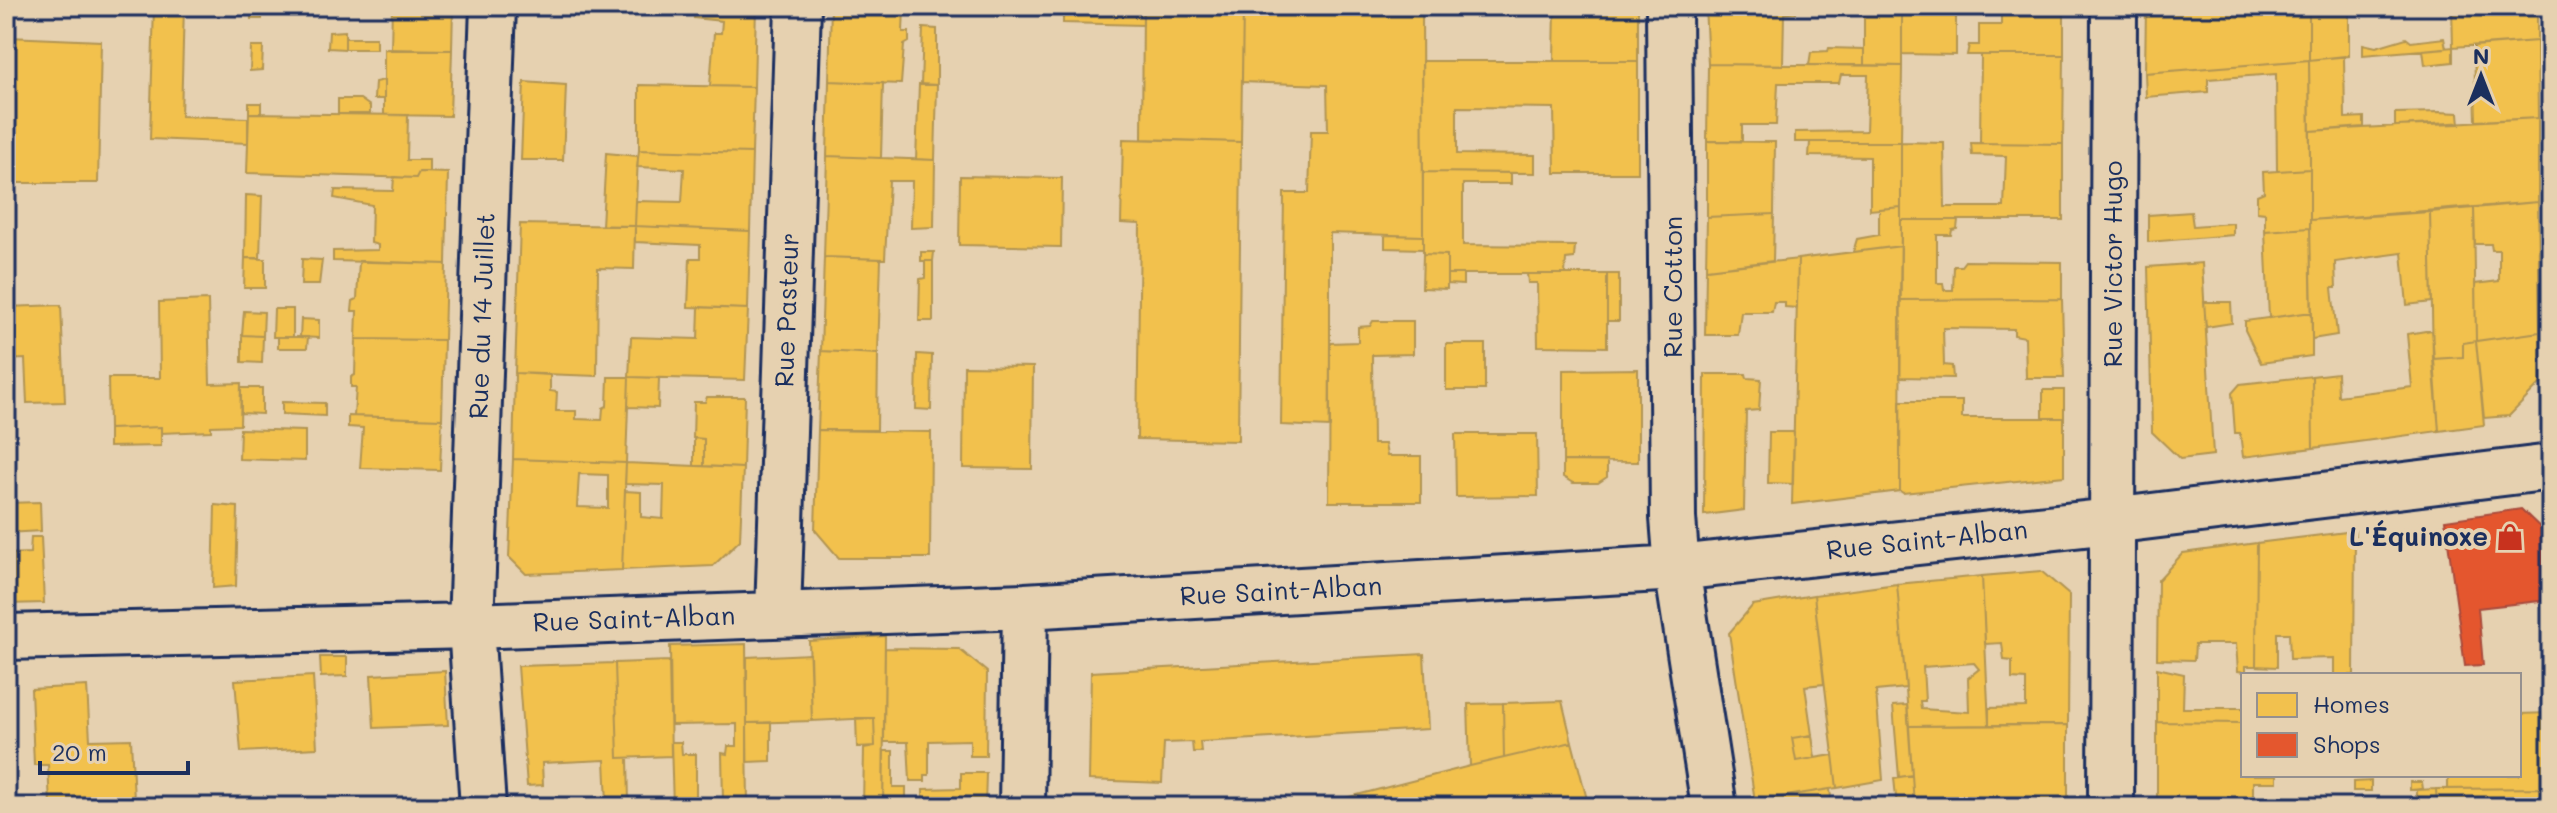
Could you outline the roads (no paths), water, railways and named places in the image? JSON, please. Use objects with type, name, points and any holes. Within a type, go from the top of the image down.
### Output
[{"type":"street","name":"Rue du 14 Juillet","points":[[483,807],[471,626],[493,6]]},
{"type":"street","name":"Rue Pasteur","points":[[778,614],[798,6]]},
{"type":"street","name":"Rue Cotton","points":[[1669,6],[1673,518],[1677,568],[1714,807]]},
{"type":"street","name":"Rue Victor Hugo","points":[[2111,807],[2114,6]]},
{"type":"street","name":"Rue Saint-Alban","points":[[6,637],[471,626],[1025,606],[1677,568],[2111,521],[2551,467]]},
{"type":"street","points":[[1022,807],[1025,606]]},
{"type":"place","name":"L'Équinoxe","points":[[2510,537]]}]
